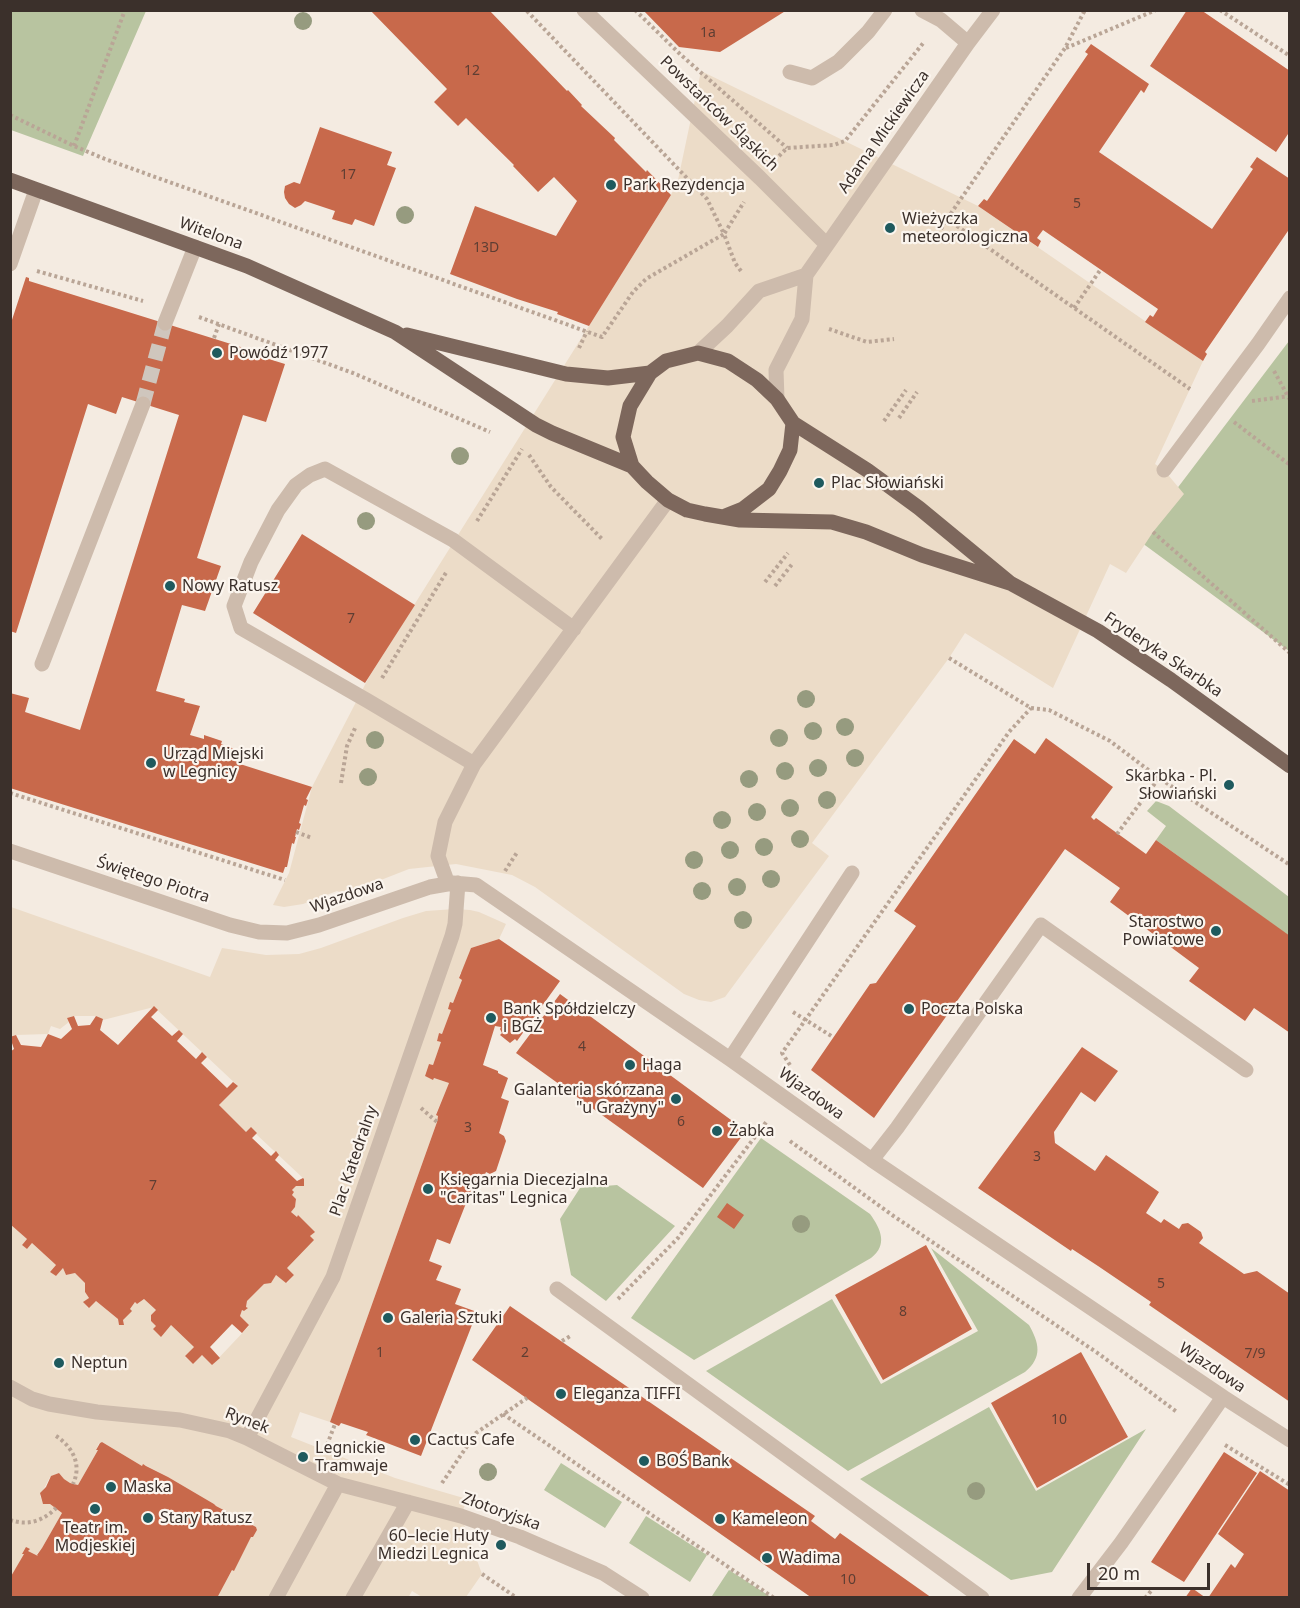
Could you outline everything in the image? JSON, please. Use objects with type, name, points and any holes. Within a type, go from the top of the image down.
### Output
[{"type":"main road","name":"Witelona","points":[[10,180],[247,266],[395,332],[537,425],[632,466]]},
{"type":"main road","name":"Witelona","points":[[395,332],[566,375],[608,378],[650,373]]},
{"type":"main road","points":[[698,353],[728,361],[757,380],[777,399],[793,423],[790,450],[769,489],[743,509],[723,517],[687,510],[668,500],[647,483],[632,466],[623,437],[630,406],[650,373],[666,361],[698,353]]},
{"type":"main road","name":"Fryderyka Skarbka","points":[[793,423],[867,470],[919,508],[1010,583],[1098,631],[1171,680],[1290,766]]},
{"type":"main road","name":"Fryderyka Skarbka","points":[[723,517],[773,522],[832,522],[866,532],[922,555],[1010,583]]},
{"type":"street","name":"Powstańców Śląskich","points":[[584,10],[827,245]]},
{"type":"street","points":[[790,72],[812,78],[838,62],[868,32],[885,10]]},
{"type":"street","points":[[922,10],[941,20],[968,43]]},
{"type":"street","name":"Adama Mickiewicza","points":[[777,399],[777,370],[802,320],[806,275],[993,10]]},
{"type":"street","points":[[10,264],[36,190]]},
{"type":"street","points":[[165,323],[195,247]]},
{"type":"street","points":[[698,353],[728,326],[759,291],[806,275]]},
{"type":"street","points":[[1164,470],[1290,298]]},
{"type":"street","points":[[42,664],[143,404]]},
{"type":"street","points":[[474,764],[241,628],[234,606],[251,562],[278,510],[296,485],[310,475],[325,469],[462,546],[574,628]]},
{"type":"street","points":[[453,884],[438,856],[445,822],[474,764],[668,500]]},
{"type":"street","name":"Świętego Piotra","points":[[10,852],[244,929],[287,933]]},
{"type":"street","points":[[730,1059],[852,873]]},
{"type":"street","name":"Wjazdowa","points":[[287,933],[320,925],[412,892],[453,884],[476,885],[730,1059],[872,1160],[1290,1440]]},
{"type":"street","name":"Plac Katedralny","points":[[247,1438],[333,1277],[452,936],[455,924],[453,884]]},
{"type":"street","points":[[872,1160],[1041,925],[1246,1070]]},
{"type":"street","points":[[557,1289],[982,1598]]},
{"type":"street","name":"Rynek","points":[[10,1387],[32,1399],[49,1404],[213,1426],[247,1438],[338,1484]]},
{"type":"street","points":[[1079,1598],[1121,1543],[1223,1397]]},
{"type":"street","points":[[276,1598],[338,1484]]},
{"type":"street","name":"Złotoryjska","points":[[338,1484],[461,1516],[520,1537],[603,1573],[642,1598]]},
{"type":"street","points":[[353,1598],[408,1502]]},
{"type":"path","points":[[74,146],[125,10]]},
{"type":"path","points":[[10,115],[105,159],[602,337],[633,292],[646,279],[724,234],[707,199],[526,10]]},
{"type":"path","points":[[635,10],[681,55],[787,147]]},
{"type":"path","points":[[941,229],[1065,48],[1085,10]]},
{"type":"path","points":[[1065,48],[1156,10]]},
{"type":"path","points":[[1220,10],[1290,56]]},
{"type":"path","points":[[851,135],[941,20]]},
{"type":"path","points":[[947,219],[1212,405],[1290,465]]},
{"type":"path","points":[[1074,308],[1101,269]]},
{"type":"path","points":[[214,339],[219,324]]},
{"type":"path","points":[[353,373],[492,433]]},
{"type":"path","points":[[884,421],[906,390]]},
{"type":"path","points":[[899,418],[917,392]]},
{"type":"path","points":[[341,783],[347,747],[368,701],[524,447],[552,487],[623,562]]},
{"type":"path","points":[[1154,532],[1290,653]]},
{"type":"path","points":[[765,582],[788,553]]},
{"type":"path","points":[[775,586],[793,563]]},
{"type":"path","points":[[949,658],[1031,708],[1049,710],[1110,741],[1159,778],[1290,865]]},
{"type":"path","points":[[782,1053],[1009,732],[1031,708]]},
{"type":"path","points":[[1117,834],[1159,778]]},
{"type":"path","points":[[10,793],[285,880]]},
{"type":"path","points":[[296,832],[312,838]]},
{"type":"path","points":[[805,1020],[833,1037]]},
{"type":"path","points":[[562,1341],[597,1319],[678,1238],[784,1097]]},
{"type":"path","points":[[765,1123],[774,1130]]},
{"type":"path","points":[[783,1136],[892,1215],[1099,1354],[1200,1430],[1290,1485]]},
{"type":"path","points":[[427,1507],[476,1433],[527,1398]]},
{"type":"path","points":[[502,1414],[774,1598]]},
{"type":"path","points":[[328,1443],[335,1424]]},
{"type":"path","points":[[58,1437],[66,1443],[75,1457],[77,1470],[73,1484]]},
{"type":"path","points":[[10,1520],[34,1522],[46,1517],[56,1508]]},
{"type":"path","points":[[482,1574],[517,1598]]},
{"type":"path","points":[[1145,1598],[1151,1591]]},
{"type":"green space","points":[[11,10],[146,11],[83,156],[11,130]]},
{"type":"green space","points":[[1289,341],[1289,651],[1138,540]]},
{"type":"green space","points":[[1156,801],[1169,806],[1289,897],[1289,936],[1156,840],[1166,826],[1147,811]]},
{"type":"green space","points":[[761,1138],[870,1214],[880,1231],[880,1248],[871,1258],[694,1360],[631,1318]]},
{"type":"green space","points":[[617,1185],[675,1226],[606,1301],[571,1275],[560,1219],[580,1188]]},
{"type":"green space","points":[[931,1248],[1029,1325],[1038,1350],[1035,1361],[1025,1372],[848,1471],[706,1371],[832,1299],[881,1384],[978,1331]]},
{"type":"green space","points":[[989,1407],[1036,1491],[1146,1429],[1052,1572],[1011,1580],[860,1479]]},
{"type":"green space","points":[[561,1463],[622,1502],[605,1528],[544,1490]]},
{"type":"green space","points":[[646,1516],[707,1555],[690,1582],[629,1543]]},
{"type":"green space","points":[[729,1570],[771,1597],[712,1596]]},
{"type":"shaded area","name":"Plac Słowiański","points":[[701,71],[978,206],[1203,361],[1155,464],[1164,470],[1184,494],[1153,532],[1126,573],[1110,564],[1053,688],[965,633],[812,843],[829,856],[725,997],[711,1002],[684,994],[535,887],[512,875],[456,864],[409,869],[345,894],[337,891],[303,904],[284,907],[273,905],[289,873],[312,787],[369,677],[671,195],[678,180]]},
{"type":"shaded area","points":[[11,907],[210,977],[222,948],[266,955],[299,954],[426,911],[470,910],[506,924],[499,939],[471,948],[462,973],[460,973],[459,978],[462,980],[453,1003],[450,1002],[451,1010],[442,1034],[439,1033],[437,1041],[441,1042],[433,1065],[429,1064],[425,1076],[449,1083],[436,1114],[437,1122],[330,1422],[300,1412],[291,1437],[395,1478],[467,1499],[461,1516],[482,1574],[466,1597],[422,1597],[412,1591],[408,1598],[217,1597],[257,1530],[256,1527],[102,1442],[99,1443],[96,1450],[98,1450],[78,1485],[70,1483],[59,1473],[50,1477],[40,1496],[43,1503],[50,1504],[62,1513],[37,1554],[38,1556],[28,1551],[29,1549],[11,1578],[11,1224],[27,1239],[22,1245],[27,1249],[32,1243],[56,1265],[50,1272],[56,1276],[63,1268],[66,1275],[75,1273],[85,1283],[85,1292],[89,1298],[84,1303],[88,1308],[96,1301],[118,1319],[119,1325],[124,1325],[123,1320],[135,1302],[137,1304],[144,1299],[156,1310],[151,1315],[151,1321],[156,1326],[171,1325],[194,1347],[185,1357],[193,1364],[202,1355],[212,1365],[249,1326],[240,1316],[242,1310],[248,1308],[246,1307],[247,1301],[264,1284],[271,1282],[276,1275],[287,1283],[294,1275],[284,1265],[314,1232],[298,1215],[297,1217],[291,1212],[296,1199],[292,1195],[294,1192],[292,1190],[296,1186],[304,1186],[304,1179],[256,1134],[246,1132],[219,1105],[238,1086],[154,1007],[103,1020],[96,1016],[73,1016],[67,1018],[69,1022],[60,1029],[51,1026],[48,1034],[11,1037]]},
{"type":"building","name":"Park Rezydencja","points":[[370,10],[489,10],[615,138],[614,140],[671,195],[589,326],[557,314],[558,312],[450,274],[475,206],[556,236],[577,201],[554,177],[538,192],[466,118],[458,126],[434,102],[447,89]]},
{"type":"building","points":[[643,10],[787,10],[720,52],[679,47]]},
{"type":"building","points":[[1187,10],[1201,10],[1290,71],[1290,131],[1276,152],[1150,66]]},
{"type":"building","points":[[1091,44],[1149,84],[1144,93],[1141,90],[1099,152],[1212,229],[1253,169],[1250,167],[1257,157],[1290,179],[1290,228],[1205,352],[1207,354],[1203,361],[1145,322],[1150,315],[1153,317],[1158,309],[1043,230],[1037,238],[1041,241],[1038,247],[978,206],[984,199],[987,201],[1088,54],[1085,52]]},
{"type":"building","points":[[320,127],[392,152],[387,165],[396,168],[374,226],[355,219],[352,225],[332,219],[335,211],[305,201],[295,208],[285,198],[285,186],[294,182],[300,184]]},
{"type":"building","name":"Nowy Ratusz","points":[[26,277],[29,281],[247,349],[246,352],[285,364],[266,422],[243,415],[197,558],[221,566],[205,611],[182,605],[156,691],[200,706],[190,735],[204,739],[204,735],[243,752],[240,764],[312,787],[306,799],[308,800],[306,806],[304,805],[299,823],[301,824],[299,830],[297,829],[294,844],[292,843],[287,867],[283,873],[10,788],[10,693],[29,698],[25,712],[80,730],[179,415],[122,397],[116,414],[88,404],[16,633],[10,631],[10,326]]},
{"type":"building","points":[[302,534],[415,605],[365,683],[253,613]]},
{"type":"building","name":"Starostwo Powiatowe","points":[[1046,738],[1113,787],[1091,817],[1094,820],[1096,818],[1146,854],[1156,840],[1290,936],[1290,1033],[1254,1008],[1245,1021],[1189,981],[1199,968],[1110,902],[1120,888],[1065,849],[874,1118],[811,1070],[870,984],[876,983],[916,926],[894,911],[1014,739],[1035,754]]},
{"type":"building","points":[[499,939],[560,981],[517,1041],[515,1039],[510,1043],[500,1035],[501,1027],[495,1026],[483,1065],[508,1078],[501,1098],[509,1101],[499,1133],[506,1141],[496,1171],[490,1174],[486,1172],[479,1190],[472,1188],[450,1244],[437,1239],[429,1261],[442,1266],[436,1280],[461,1289],[455,1304],[477,1312],[421,1456],[366,1435],[368,1432],[341,1423],[339,1426],[330,1422],[449,1083],[425,1076],[429,1064],[433,1065],[441,1042],[437,1041],[439,1033],[442,1034],[451,1010],[448,1009],[450,1002],[453,1003],[462,980],[459,978],[471,948]]},
{"type":"building","points":[[560,994],[746,1131],[703,1188],[516,1053]]},
{"type":"building","points":[[154,1006],[158,1010],[151,1017],[172,1036],[179,1030],[183,1034],[177,1041],[196,1059],[202,1052],[207,1057],[201,1063],[227,1088],[233,1082],[238,1086],[219,1105],[246,1132],[251,1127],[257,1133],[252,1138],[271,1156],[276,1151],[279,1155],[275,1160],[297,1181],[304,1179],[304,1186],[296,1186],[292,1190],[294,1192],[292,1195],[296,1199],[295,1207],[291,1212],[297,1217],[298,1215],[315,1232],[310,1236],[314,1240],[287,1268],[294,1275],[286,1283],[276,1275],[271,1283],[264,1284],[247,1301],[246,1307],[248,1308],[242,1310],[240,1316],[249,1325],[242,1333],[232,1324],[210,1347],[220,1358],[212,1365],[202,1355],[193,1364],[185,1356],[194,1347],[171,1325],[161,1337],[153,1329],[156,1326],[151,1321],[151,1315],[156,1310],[144,1299],[137,1304],[135,1302],[130,1309],[132,1311],[123,1320],[124,1325],[119,1325],[118,1319],[96,1301],[89,1308],[83,1302],[89,1298],[85,1292],[85,1283],[75,1273],[66,1275],[63,1268],[56,1276],[50,1272],[56,1265],[32,1243],[27,1249],[22,1245],[27,1239],[10,1224],[10,1052],[14,1049],[10,1037],[16,1035],[21,1045],[41,1047],[48,1034],[61,1039],[72,1029],[67,1018],[74,1016],[78,1026],[90,1025],[96,1016],[103,1019],[100,1030],[118,1045]]},
{"type":"building","points":[[1082,1047],[1118,1071],[1095,1102],[1081,1092],[1054,1132],[1055,1143],[1095,1171],[1106,1155],[1159,1192],[1146,1213],[1161,1223],[1164,1219],[1179,1229],[1182,1224],[1188,1223],[1201,1232],[1203,1238],[1199,1243],[1244,1274],[1257,1271],[1290,1294],[1290,1402],[1149,1305],[1151,1302],[978,1188]]},
{"type":"building","points":[[727,1203],[744,1215],[734,1229],[717,1217]]},
{"type":"building","points":[[926,1245],[972,1329],[883,1380],[835,1295]]},
{"type":"building","points":[[510,1306],[815,1516],[811,1521],[835,1539],[840,1533],[932,1598],[812,1598],[472,1360]]},
{"type":"building","points":[[1081,1352],[1128,1437],[1037,1488],[991,1403]]},
{"type":"building","name":"Stary Ratusz","points":[[102,1442],[256,1527],[257,1530],[217,1598],[10,1598],[10,1578],[26,1547],[30,1549],[28,1551],[38,1556],[62,1513],[50,1504],[43,1504],[40,1493],[51,1476],[59,1473],[70,1483],[78,1485]]},
{"type":"building","points":[[1224,1452],[1257,1473],[1184,1582],[1151,1562]]},
{"type":"building","points":[[1260,1471],[1290,1491],[1290,1598],[1208,1598],[1231,1564],[1235,1568],[1244,1554],[1218,1534]]},
{"type":"building","points":[[1192,1588],[1206,1598],[1185,1598]]},
{"type":"tunnel","points":[[143,404],[165,323]]},
{"type":"place","name":"Park Rezydencja","points":[[611,185]]},
{"type":"place","name":"Wieżyczka meteorologiczna","points":[[890,228]]},
{"type":"place","name":"Powódź 1977","points":[[217,353]]},
{"type":"place","name":"Plac Słowiański","points":[[819,483]]},
{"type":"place","name":"Nowy Ratusz","points":[[170,586]]},
{"type":"place","name":"Urząd Miejski w Legnicy","points":[[151,763]]},
{"type":"place","name":"Skarbka - Pl. Słowiański","points":[[1229,785]]},
{"type":"place","name":"Starostwo Powiatowe","points":[[1216,931]]},
{"type":"place","name":"Poczta Polska","points":[[909,1009]]},
{"type":"place","name":"Bank Spółdzielczy i BGŻ","points":[[491,1018]]},
{"type":"place","name":"Haga","points":[[630,1065]]},
{"type":"place","name":"Galanteria skórzana \"u Grażyny\"","points":[[676,1099]]},
{"type":"place","name":"Żabka","points":[[717,1131]]},
{"type":"place","name":"Księgarnia Diecezjalna \"Caritas\" Legnica","points":[[428,1189]]},
{"type":"place","name":"Galeria Sztuki","points":[[388,1318]]},
{"type":"place","name":"Neptun","points":[[59,1363]]},
{"type":"place","name":"Eleganza TIFFI","points":[[561,1394]]},
{"type":"place","name":"Cactus Cafe","points":[[415,1440]]},
{"type":"place","name":"Legnickie Tramwaje","points":[[303,1457]]},
{"type":"place","name":"BOŚ Bank","points":[[644,1461]]},
{"type":"place","name":"Maska","points":[[111,1487]]},
{"type":"place","name":"Teatr im. Modjeskiej","points":[[95,1509]]},
{"type":"place","name":"Stary Ratusz","points":[[148,1518]]},
{"type":"place","name":"Kameleon","points":[[720,1519]]},
{"type":"place","name":"60–lecie Huty Miedzi Legnica","points":[[501,1545]]},
{"type":"place","name":"Wadima","points":[[767,1558]]}]
